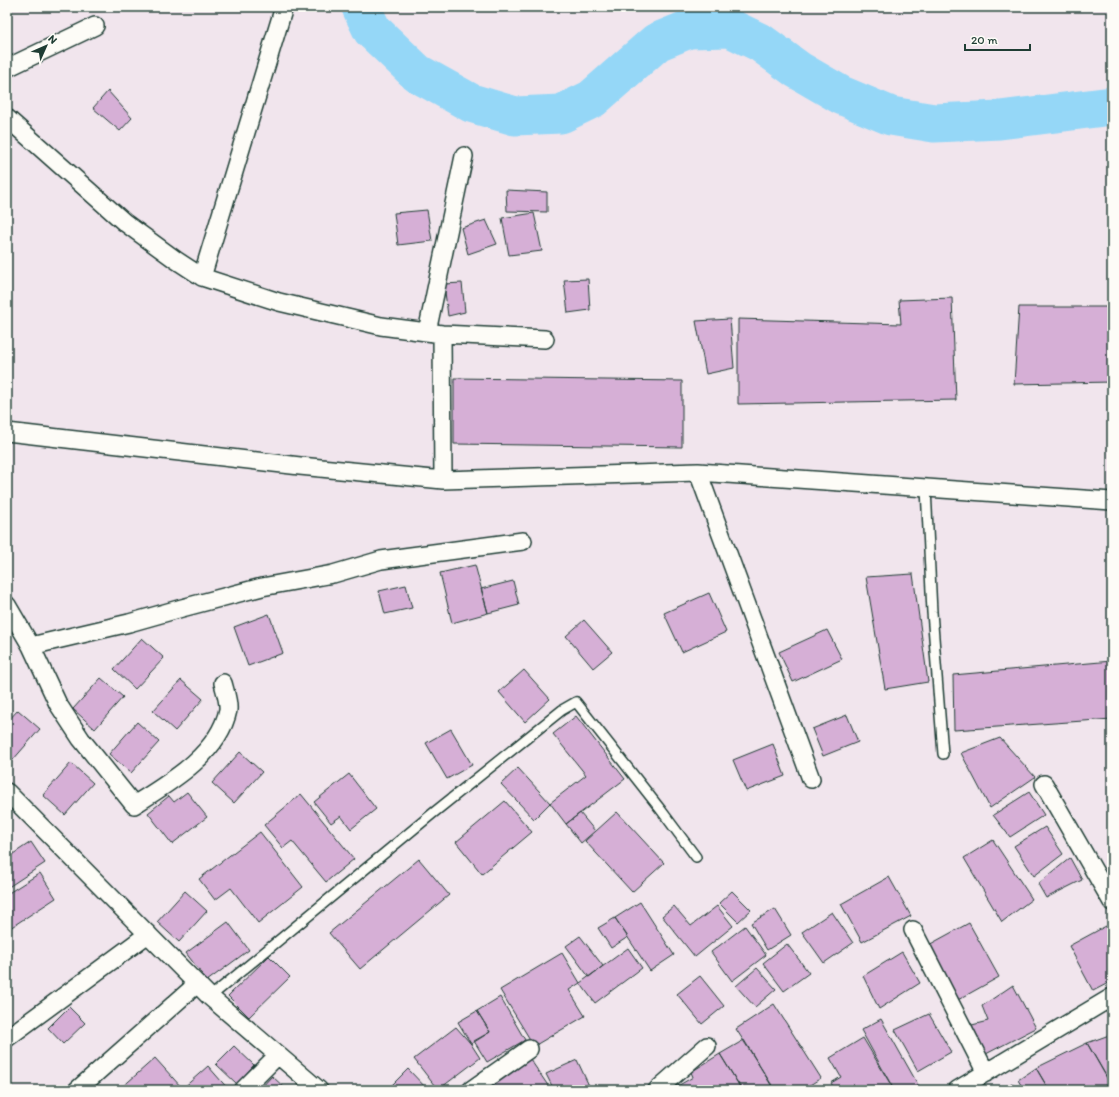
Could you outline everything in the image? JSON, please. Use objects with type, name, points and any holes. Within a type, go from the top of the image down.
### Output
[{"type":"street","points":[[202,277],[284,7]]},
{"type":"street","points":[[7,68],[95,26]]},
{"type":"street","points":[[7,118],[124,222],[202,277],[279,302],[381,326],[435,333],[545,339]]},
{"type":"street","points":[[443,480],[435,333],[464,156]]},
{"type":"street","points":[[7,432],[300,466],[443,480],[698,472],[1112,502]]},
{"type":"street","points":[[698,472],[811,779]]},
{"type":"street","points":[[31,646],[129,623],[262,587],[333,574],[381,560],[522,541]]},
{"type":"street","points":[[7,605],[31,646],[58,704],[81,739],[134,805],[182,773],[208,748],[223,725],[228,709],[224,683]]},
{"type":"street","points":[[1044,784],[1112,902]]},
{"type":"street","points":[[7,792],[210,997],[319,1090]]},
{"type":"street","points":[[913,930],[986,1073]]},
{"type":"street","points":[[7,1038],[148,934]]},
{"type":"street","points":[[77,1090],[197,984]]},
{"type":"street","points":[[962,1089],[1112,997]]},
{"type":"street","points":[[657,1090],[707,1046]]},
{"type":"street","points":[[471,1090],[529,1049]]},
{"type":"street","points":[[243,1090],[278,1055]]},
{"type":"lane","points":[[926,488],[932,612],[943,754]]},
{"type":"lane","points":[[210,997],[432,814],[562,710],[576,702],[696,857]]},
{"type":"building","points":[[108,91],[132,118],[120,131],[93,108]]},
{"type":"building","points":[[506,190],[547,192],[547,212],[507,211]]},
{"type":"building","points":[[427,210],[432,241],[398,245],[394,213]]},
{"type":"building","points":[[534,213],[542,251],[509,255],[502,218]]},
{"type":"building","points":[[486,220],[497,244],[468,254],[461,228]]},
{"type":"building","points":[[588,279],[590,310],[568,313],[564,280]]},
{"type":"building","points":[[462,283],[465,312],[448,316],[444,284]]},
{"type":"building","points":[[952,298],[956,400],[738,404],[738,319],[901,324],[899,300]]},
{"type":"building","points":[[1019,307],[1112,307],[1112,382],[1014,384]]},
{"type":"building","points":[[730,319],[734,368],[706,374],[696,321]]},
{"type":"building","points":[[454,378],[682,381],[682,447],[454,444]]},
{"type":"building","points":[[475,565],[488,613],[452,623],[440,573]]},
{"type":"building","points":[[913,574],[928,682],[885,689],[866,577]]},
{"type":"building","points":[[513,581],[519,605],[488,613],[481,589]]},
{"type":"building","points":[[406,585],[412,608],[385,614],[379,591]]},
{"type":"building","points":[[709,593],[726,632],[682,652],[664,613]]},
{"type":"building","points":[[269,614],[283,653],[248,666],[234,627]]},
{"type":"building","points":[[584,620],[612,652],[593,668],[566,636]]},
{"type":"building","points":[[827,630],[842,659],[793,682],[779,652]]},
{"type":"building","points":[[142,638],[164,658],[135,689],[114,669]]},
{"type":"building","points":[[1112,661],[1112,719],[954,730],[953,675]]},
{"type":"building","points":[[524,670],[550,699],[525,722],[499,692]]},
{"type":"building","points":[[101,678],[123,697],[95,729],[73,709]]},
{"type":"building","points":[[181,680],[203,699],[175,731],[153,711]]},
{"type":"building","points":[[18,710],[40,729],[12,761],[7,756],[7,722]]},
{"type":"building","points":[[847,715],[858,742],[823,756],[812,729]]},
{"type":"building","points":[[576,716],[625,779],[566,824],[550,803],[586,775],[553,734]]},
{"type":"building","points":[[137,722],[159,742],[131,773],[109,754]]},
{"type":"building","points":[[451,729],[472,765],[447,779],[426,743]]},
{"type":"building","points":[[1000,738],[1035,777],[990,808],[961,753]]},
{"type":"building","points":[[773,744],[785,776],[746,791],[733,760]]},
{"type":"building","points":[[240,752],[262,772],[234,803],[212,783]]},
{"type":"building","points":[[71,763],[93,783],[65,815],[43,795]]},
{"type":"building","points":[[518,768],[550,803],[534,819],[501,784]]},
{"type":"building","points":[[349,774],[376,809],[351,829],[341,816],[331,823],[314,802]]},
{"type":"building","points":[[187,792],[207,817],[172,844],[148,813],[169,796],[174,802]]},
{"type":"building","points":[[1029,792],[1044,815],[1010,837],[993,815]]},
{"type":"building","points":[[301,794],[354,859],[326,882],[292,841],[283,848],[264,825]]},
{"type":"building","points":[[505,801],[532,832],[482,874],[456,842]]},
{"type":"building","points":[[617,812],[664,863],[632,892],[585,841]]},
{"type":"building","points":[[580,813],[595,831],[581,843],[566,824]]},
{"type":"building","points":[[1045,827],[1063,854],[1034,876],[1014,846]]},
{"type":"building","points":[[260,832],[303,887],[258,923],[231,888],[215,900],[199,879]]},
{"type":"building","points":[[993,840],[1032,899],[1002,922],[964,858]]},
{"type":"building","points":[[31,842],[45,863],[7,888],[7,858]]},
{"type":"building","points":[[1070,858],[1082,880],[1046,898],[1038,884]]},
{"type":"building","points":[[419,859],[449,895],[360,969],[329,933]]},
{"type":"building","points":[[40,873],[56,898],[7,930],[7,894]]},
{"type":"building","points":[[889,877],[911,916],[862,942],[841,904]]},
{"type":"building","points":[[185,891],[207,911],[179,942],[157,922]]},
{"type":"building","points":[[732,891],[751,910],[738,922],[719,903]]},
{"type":"building","points":[[640,902],[674,955],[650,971],[615,918]]},
{"type":"building","points":[[674,906],[691,926],[717,906],[733,926],[695,957],[662,916]]},
{"type":"building","points":[[775,909],[791,935],[767,950],[751,923]]},
{"type":"building","points":[[832,912],[853,943],[824,963],[802,932]]},
{"type":"building","points":[[615,918],[628,937],[611,948],[598,928]]},
{"type":"building","points":[[228,922],[249,950],[207,981],[186,953]]},
{"type":"building","points":[[969,923],[999,977],[956,1001],[925,947]]},
{"type":"building","points":[[745,926],[766,955],[732,981],[711,952]]},
{"type":"building","points":[[1106,926],[1112,937],[1112,981],[1093,991],[1069,946]]},
{"type":"building","points":[[580,936],[603,966],[589,977],[566,946]]},
{"type":"building","points":[[787,944],[809,973],[784,991],[763,963]]},
{"type":"building","points":[[628,948],[642,968],[595,1003],[580,983]]},
{"type":"building","points":[[902,952],[920,983],[879,1009],[863,976]]},
{"type":"building","points":[[562,953],[580,983],[569,990],[585,1016],[534,1046],[500,990]]},
{"type":"building","points":[[269,956],[290,977],[249,1017],[228,996]]},
{"type":"building","points":[[757,968],[776,989],[755,1007],[736,986]]},
{"type":"building","points":[[700,976],[724,1006],[702,1024],[677,994]]},
{"type":"building","points":[[1013,985],[1036,1028],[986,1054],[972,1025],[988,1021],[982,1006]]},
{"type":"building","points":[[500,997],[525,1040],[487,1062],[474,1041],[490,1032],[477,1011]]},
{"type":"building","points":[[774,1004],[821,1078],[802,1090],[775,1090],[736,1029]]},
{"type":"building","points":[[69,1007],[85,1023],[63,1044],[48,1028]]},
{"type":"building","points":[[477,1011],[490,1032],[471,1044],[458,1022]]},
{"type":"building","points":[[929,1014],[951,1052],[918,1071],[895,1030]]},
{"type":"building","points":[[881,1019],[921,1090],[894,1090],[861,1030]]},
{"type":"building","points":[[456,1027],[471,1044],[480,1058],[438,1090],[414,1059]]},
{"type":"building","points":[[1112,1034],[1112,1086],[1087,1043]]},
{"type":"building","points":[[863,1038],[894,1090],[835,1090],[831,1083],[841,1077],[830,1058]]},
{"type":"building","points":[[744,1040],[774,1090],[742,1090],[720,1054]]},
{"type":"building","points":[[1087,1043],[1111,1085],[1102,1090],[1049,1090],[1036,1068]]},
{"type":"building","points":[[234,1046],[254,1065],[237,1084],[216,1064]]},
{"type":"building","points":[[720,1054],[742,1090],[677,1090],[676,1087],[693,1077],[691,1072]]},
{"type":"building","points":[[528,1056],[551,1090],[479,1090]]},
{"type":"building","points":[[155,1058],[182,1088],[180,1090],[119,1090]]},
{"type":"building","points":[[577,1060],[591,1090],[554,1090],[546,1074]]},
{"type":"building","points":[[208,1066],[229,1090],[181,1090]]},
{"type":"building","points":[[1036,1068],[1049,1090],[1024,1090],[1018,1080]]},
{"type":"building","points":[[408,1069],[428,1090],[387,1090]]},
{"type":"building","points":[[272,1076],[287,1090],[259,1090]]},
{"type":"building","points":[[1012,1083],[1016,1090],[999,1090]]},
{"type":"waterway","points":[[361,7],[372,30],[417,73],[471,103],[515,116],[561,114],[592,99],[657,42],[689,29],[730,28],[761,43],[798,70],[841,95],[891,116],[934,123],[1000,120],[1112,106]]}]
